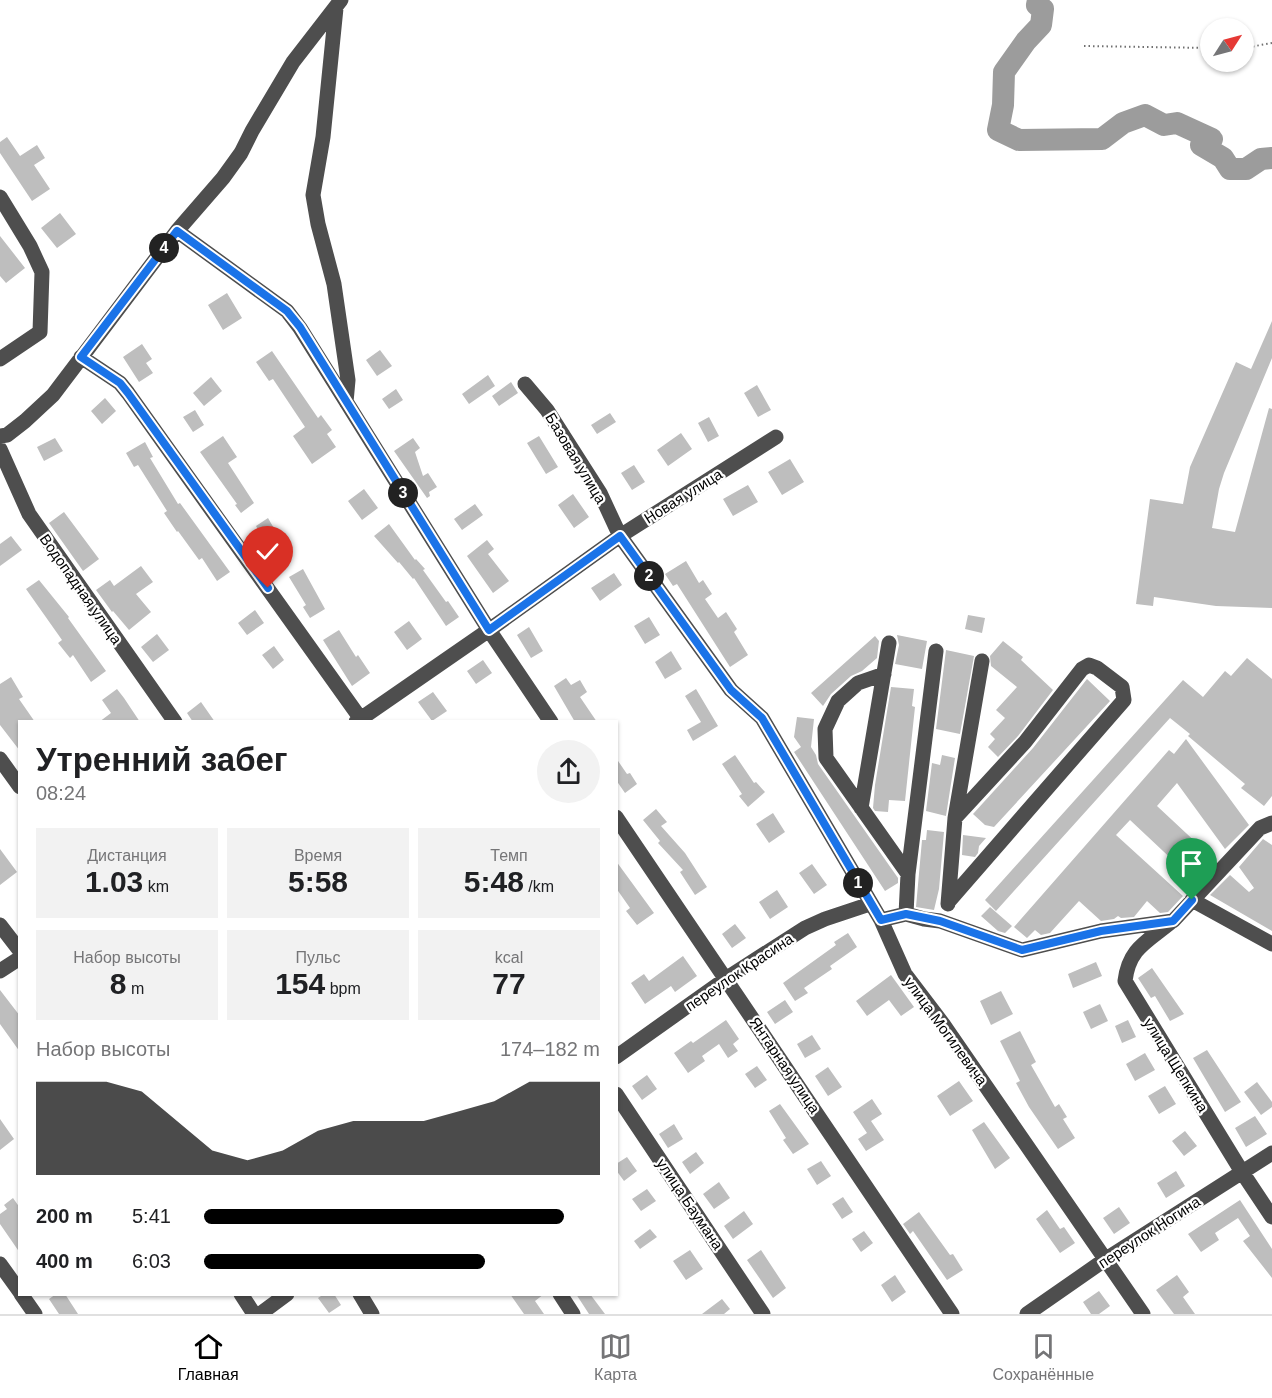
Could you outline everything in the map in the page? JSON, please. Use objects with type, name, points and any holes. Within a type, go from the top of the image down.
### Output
[{"type":"street","points":[[0,436],[7,435],[53,395],[177,231],[223,178],[242,153],[252,131],[293,62],[338,3]]},
{"type":"street","points":[[338,3],[313,195],[334,284],[348,380],[346,402]]},
{"type":"street","points":[[0,359],[40,332],[42,272],[30,246],[2,200]]},
{"type":"street","points":[[177,231],[287,311],[300,327],[489,630],[550,720]]},
{"type":"street","points":[[81,357],[120,383],[128,393],[360,720]]},
{"type":"street","name":"Базовая улица","points":[[525,384],[547,410],[600,493],[620,536]]},
{"type":"street","name":"Новая улица","points":[[360,720],[620,536],[776,437]]},
{"type":"street","name":"Водопадная улица","points":[[0,449],[29,514],[174,720]]},
{"type":"street","name":"улица Могилевича","points":[[620,536],[731,690],[762,718],[881,920],[905,974],[943,1024],[1143,1314]]},
{"type":"street","points":[[861,808],[889,643]]},
{"type":"street","points":[[906,914],[908,874],[936,651]]},
{"type":"street","points":[[950,901],[955,818],[982,661]]},
{"type":"street","points":[[940,921],[950,901],[1124,700],[1122,687],[1097,668],[1089,665],[1082,669],[1025,742],[955,818]]},
{"type":"street","points":[[884,674],[858,682],[838,701],[825,729],[826,758],[908,874]]},
{"type":"street","points":[[0,759],[18,784]]},
{"type":"street","name":"Янтарная улица","points":[[618,820],[952,1314]]},
{"type":"street","name":"улица Щепкина","points":[[1272,823],[1260,828],[1173,921],[1133,952],[1127,965],[1125,981],[1272,1217]]},
{"type":"street","points":[[1192,900],[1272,944]]},
{"type":"street","name":"переулок Красина","points":[[618,1056],[727,978],[805,928],[870,904]]},
{"type":"street","points":[[881,920],[906,914],[940,921],[1022,950],[1101,931],[1173,921]]},
{"type":"street","points":[[0,926],[18,948]]},
{"type":"street","points":[[0,971],[18,959]]},
{"type":"street","name":"улица Баумана","points":[[618,1097],[762,1314]]},
{"type":"street","name":"переулок Ногина","points":[[1027,1314],[1106,1259],[1272,1153]]},
{"type":"street","points":[[0,1264],[18,1290]]},
{"type":"street","points":[[22,1296],[35,1314]]},
{"type":"street","points":[[243,1296],[254,1314]]},
{"type":"street","points":[[260,1314],[284,1296]]},
{"type":"street","points":[[361,1296],[372,1314]]},
{"type":"street","points":[[561,1296],[573,1314]]},
{"type":"path","points":[[1254,46],[1272,43]]},
{"type":"path","points":[[1084,46],[1200,48]]},
{"type":"building","points":[[7,137],[20,156],[37,145],[45,158],[34,165],[50,189],[32,201],[0,153],[0,142]]},
{"type":"building","points":[[60,213],[76,234],[57,248],[41,228]]},
{"type":"building","points":[[0,236],[25,268],[6,283],[0,276]]},
{"type":"building","points":[[227,293],[242,318],[223,330],[208,305]]},
{"type":"building","points":[[1272,321],[1272,358],[1224,473],[1212,528],[1235,532],[1269,408],[1272,409],[1272,608],[1216,606],[1154,597],[1153,606],[1136,604],[1150,499],[1183,504],[1190,467],[1236,362],[1251,369]]},
{"type":"building","points":[[142,344],[152,359],[146,363],[153,373],[139,382],[123,357]]},
{"type":"building","points":[[380,350],[392,366],[377,376],[366,360]]},
{"type":"building","points":[[272,351],[318,418],[321,415],[332,430],[327,434],[336,447],[312,464],[293,436],[305,427],[273,379],[269,381],[256,362]]},
{"type":"building","points":[[488,375],[495,386],[469,404],[462,394]]},
{"type":"building","points":[[211,377],[222,391],[204,406],[193,393]]},
{"type":"building","points":[[511,382],[518,393],[499,406],[492,396]]},
{"type":"building","points":[[757,385],[771,410],[758,417],[744,393]]},
{"type":"building","points":[[396,389],[403,400],[389,409],[382,399]]},
{"type":"building","points":[[105,398],[116,411],[102,424],[91,411]]},
{"type":"building","points":[[195,410],[204,425],[193,432],[183,417]]},
{"type":"building","points":[[610,413],[616,422],[597,434],[591,425]]},
{"type":"building","points":[[709,417],[719,436],[708,442],[698,423]]},
{"type":"building","points":[[681,433],[692,449],[668,466],[657,450]]},
{"type":"building","points":[[223,436],[237,457],[228,463],[254,503],[241,513],[200,452]]},
{"type":"building","points":[[539,436],[558,467],[546,474],[527,443]]},
{"type":"building","points":[[55,438],[63,451],[44,461],[37,447]]},
{"type":"building","points":[[413,438],[420,448],[415,452],[423,476],[428,473],[437,487],[429,492],[430,496],[427,498],[394,451]]},
{"type":"building","points":[[145,442],[153,457],[150,458],[178,504],[180,503],[230,572],[217,581],[202,558],[199,560],[177,532],[164,513],[167,511],[138,465],[134,467],[126,453]]},
{"type":"building","points":[[790,459],[804,482],[782,495],[768,472]]},
{"type":"building","points":[[634,465],[645,482],[632,490],[621,473]]},
{"type":"building","points":[[748,485],[758,502],[733,516],[723,499]]},
{"type":"building","points":[[364,489],[378,508],[362,520],[348,501]]},
{"type":"building","points":[[573,494],[589,517],[574,528],[558,505]]},
{"type":"building","points":[[475,504],[483,515],[462,530],[454,519]]},
{"type":"building","points":[[64,512],[99,559],[83,571],[49,523]]},
{"type":"building","points":[[268,518],[283,544],[271,552],[256,526]]},
{"type":"building","points":[[389,524],[459,617],[446,626],[414,578],[374,536]]},
{"type":"building","points":[[11,536],[22,550],[0,566],[0,544]]},
{"type":"building","points":[[487,540],[494,549],[488,554],[509,581],[493,593],[467,556]]},
{"type":"building","points":[[686,561],[699,583],[703,580],[712,594],[705,599],[718,618],[726,612],[737,629],[734,632],[748,655],[730,667],[677,584],[673,586],[665,574]]},
{"type":"building","points":[[141,566],[153,582],[136,594],[151,612],[129,630],[96,590],[110,580],[114,586]]},
{"type":"building","points":[[303,569],[325,609],[310,618],[303,607],[306,605],[289,577]]},
{"type":"building","points":[[614,573],[622,585],[600,601],[591,588]]},
{"type":"building","points":[[39,580],[69,617],[106,671],[91,682],[73,655],[70,658],[58,643],[62,640],[26,589]]},
{"type":"building","points":[[255,610],[264,623],[247,635],[238,623]]},
{"type":"building","points":[[968,615],[985,618],[982,633],[965,629]]},
{"type":"building","points":[[649,617],[660,635],[645,644],[634,626]]},
{"type":"building","points":[[409,621],[422,639],[407,650],[394,632]]},
{"type":"building","points":[[529,627],[543,651],[531,658],[517,635]]},
{"type":"building","points":[[339,630],[356,657],[358,655],[370,673],[352,686],[323,640]]},
{"type":"building","points":[[157,634],[169,650],[153,662],[141,647]]},
{"type":"building","points":[[897,635],[927,641],[922,669],[895,664],[899,645]]},
{"type":"building","points":[[875,636],[879,641],[877,658],[862,671],[851,676],[831,694],[823,706],[811,693]]},
{"type":"building","points":[[1003,641],[1023,657],[1021,660],[1053,690],[1018,736],[998,757],[988,747],[995,739],[990,734],[1005,718],[996,710],[1017,687],[991,666],[990,656]]},
{"type":"building","points":[[274,646],[284,660],[273,669],[262,655]]},
{"type":"building","points":[[946,650],[974,656],[960,734],[936,729]]},
{"type":"building","points":[[671,651],[682,669],[665,679],[655,662]]},
{"type":"building","points":[[1247,658],[1272,679],[1272,796],[1264,806],[1241,788],[1245,784],[1170,718],[996,911],[985,900],[1183,680],[1203,697],[1225,671],[1231,676]]},
{"type":"building","points":[[483,660],[492,673],[476,684],[467,671]]},
{"type":"building","points":[[11,677],[23,697],[19,699],[34,720],[18,720],[18,748],[0,725],[0,684]]},
{"type":"building","points":[[566,678],[571,685],[580,680],[587,692],[580,697],[596,720],[574,720],[554,686]]},
{"type":"building","points":[[1087,679],[1110,701],[994,827],[985,825],[973,814],[1033,748]]},
{"type":"building","points":[[891,687],[914,689],[912,706],[915,707],[905,801],[889,800],[888,812],[875,811],[873,808]]},
{"type":"building","points":[[117,689],[139,720],[102,720],[111,713],[102,700]]},
{"type":"building","points":[[696,689],[718,726],[693,741],[687,730],[701,722],[685,696]]},
{"type":"building","points":[[433,692],[447,711],[431,720],[418,702]]},
{"type":"building","points":[[201,702],[214,720],[192,720],[187,713]]},
{"type":"building","points":[[797,717],[814,719],[811,747],[818,764],[898,878],[898,883],[885,891],[794,752],[801,747],[794,737]]},
{"type":"building","points":[[1186,739],[1249,825],[1225,849],[1177,783],[1157,806],[1216,861],[1196,882],[1130,820],[1116,835],[1183,896],[1168,912],[1160,913],[1147,901],[1134,917],[1121,918],[1118,916],[1101,921],[1079,901],[1050,933],[1041,935],[1035,930],[1027,938],[1014,927],[1169,750],[1174,754]]},
{"type":"building","points":[[735,755],[754,783],[756,782],[765,792],[748,807],[739,796],[742,794],[722,764]]},
{"type":"building","points":[[942,755],[955,758],[946,816],[926,811],[932,763],[940,765]]},
{"type":"building","points":[[618,761],[637,784],[625,793],[618,783]]},
{"type":"building","points":[[656,809],[667,822],[661,826],[685,853],[707,887],[695,895],[680,872],[683,870],[658,843],[660,841],[643,820]]},
{"type":"building","points":[[773,813],[785,832],[769,843],[756,824]]},
{"type":"building","points":[[927,830],[944,832],[939,889],[934,910],[916,907],[922,840],[926,840]]},
{"type":"building","points":[[963,835],[986,838],[979,846],[975,857],[962,855]]},
{"type":"building","points":[[1263,839],[1272,845],[1272,931],[1210,895],[1230,875],[1249,892],[1254,888],[1239,867]]},
{"type":"building","points":[[0,849],[17,872],[0,885]]},
{"type":"building","points":[[618,864],[654,913],[637,925],[626,911],[630,908],[618,891]]},
{"type":"building","points":[[812,864],[827,885],[814,894],[799,873]]},
{"type":"building","points":[[777,890],[788,907],[770,919],[759,902]]},
{"type":"building","points":[[990,907],[1012,926],[1005,933],[998,931],[981,916]]},
{"type":"building","points":[[735,924],[746,938],[732,948],[722,934]]},
{"type":"building","points":[[848,933],[857,947],[830,966],[832,969],[804,988],[808,993],[795,1001],[783,983],[836,945],[834,942]]},
{"type":"building","points":[[683,956],[697,976],[675,992],[671,986],[645,1004],[631,983],[644,974],[649,981]]},
{"type":"building","points":[[1096,962],[1102,976],[1073,988],[1068,974]]},
{"type":"building","points":[[1152,968],[1184,1014],[1170,1021],[1155,996],[1151,998],[1138,978]]},
{"type":"building","points":[[891,975],[914,1007],[901,1016],[889,1000],[867,1016],[856,1001]]},
{"type":"building","points":[[0,990],[18,1013],[18,1049],[0,1024]]},
{"type":"building","points":[[1001,991],[1013,1014],[991,1025],[980,1001]]},
{"type":"building","points":[[785,1000],[793,1012],[775,1024],[767,1012]]},
{"type":"building","points":[[1100,1004],[1108,1021],[1091,1029],[1083,1012]]},
{"type":"building","points":[[726,1020],[739,1039],[733,1044],[738,1051],[728,1058],[719,1044],[702,1056],[705,1061],[688,1073],[674,1053]]},
{"type":"building","points":[[1128,1020],[1136,1037],[1122,1043],[1115,1026]]},
{"type":"building","points":[[1020,1031],[1036,1062],[1031,1065],[1055,1107],[1059,1104],[1067,1117],[1063,1119],[1075,1138],[1058,1149],[1029,1107],[1016,1083],[1020,1081],[1000,1041]]},
{"type":"building","points":[[812,1035],[821,1049],[805,1058],[797,1044]]},
{"type":"building","points":[[1207,1050],[1241,1102],[1225,1112],[1193,1058]]},
{"type":"building","points":[[1145,1053],[1155,1070],[1135,1081],[1126,1064]]},
{"type":"building","points":[[757,1066],[767,1080],[755,1088],[745,1074]]},
{"type":"building","points":[[828,1067],[842,1087],[828,1096],[815,1076]]},
{"type":"building","points":[[647,1075],[657,1089],[642,1100],[632,1086]]},
{"type":"building","points":[[959,1081],[973,1101],[950,1116],[937,1096]]},
{"type":"building","points":[[1257,1082],[1272,1102],[1272,1107],[1261,1115],[1244,1092]]},
{"type":"building","points":[[1165,1086],[1176,1104],[1159,1114],[1148,1096]]},
{"type":"building","points":[[872,1099],[882,1114],[871,1121],[884,1140],[866,1151],[858,1139],[867,1133],[853,1112]]},
{"type":"building","points":[[780,1104],[809,1144],[793,1154],[783,1140],[786,1138],[769,1111]]},
{"type":"building","points":[[1255,1116],[1267,1134],[1246,1147],[1235,1128]]},
{"type":"building","points":[[0,1119],[14,1139],[0,1150]]},
{"type":"building","points":[[984,1122],[1010,1158],[995,1169],[972,1130]]},
{"type":"building","points":[[674,1124],[683,1139],[668,1148],[659,1134]]},
{"type":"building","points":[[1185,1131],[1197,1146],[1184,1156],[1172,1141]]},
{"type":"building","points":[[696,1152],[704,1163],[690,1174],[682,1162]]},
{"type":"building","points":[[627,1157],[637,1171],[624,1181],[618,1173],[618,1163]]},
{"type":"building","points":[[821,1161],[831,1176],[817,1185],[807,1169]]},
{"type":"building","points":[[1176,1171],[1185,1186],[1166,1198],[1157,1183]]},
{"type":"building","points":[[719,1182],[730,1198],[714,1209],[703,1194]]},
{"type":"building","points":[[647,1189],[656,1201],[641,1211],[632,1199]]},
{"type":"building","points":[[843,1197],[853,1212],[842,1219],[832,1204]]},
{"type":"building","points":[[13,1198],[18,1205],[18,1250],[0,1224],[0,1214],[7,1209],[4,1205]]},
{"type":"building","points":[[1240,1200],[1272,1249],[1272,1278],[1243,1241],[1250,1236],[1238,1218],[1215,1233],[1219,1240],[1201,1252],[1188,1234]]},
{"type":"building","points":[[1119,1207],[1130,1223],[1114,1234],[1103,1218]]},
{"type":"building","points":[[1047,1210],[1060,1229],[1064,1227],[1075,1243],[1060,1253],[1036,1219]]},
{"type":"building","points":[[744,1211],[753,1224],[733,1239],[724,1226]]},
{"type":"building","points":[[919,1212],[963,1270],[947,1280],[913,1231],[910,1234],[903,1224]]},
{"type":"building","points":[[650,1229],[657,1237],[640,1249],[634,1241]]},
{"type":"building","points":[[864,1231],[873,1243],[861,1252],[852,1239]]},
{"type":"building","points":[[690,1250],[703,1269],[686,1280],[673,1261]]},
{"type":"building","points":[[761,1250],[786,1288],[773,1298],[747,1260]]},
{"type":"building","points":[[895,1275],[906,1292],[892,1302],[881,1285]]},
{"type":"building","points":[[1177,1275],[1189,1292],[1183,1297],[1195,1314],[1174,1314],[1156,1290]]},
{"type":"building","points":[[1099,1291],[1110,1306],[1099,1314],[1091,1314],[1083,1302]]},
{"type":"building","points":[[53,1296],[66,1296],[78,1314],[59,1314],[49,1299]]},
{"type":"building","points":[[335,1296],[341,1305],[329,1313],[318,1298]]},
{"type":"building","points":[[511,1296],[541,1296],[535,1301],[544,1314],[524,1314]]},
{"type":"building","points":[[577,1296],[592,1296],[605,1314],[589,1314]]},
{"type":"building","points":[[722,1299],[730,1309],[724,1314],[702,1314]]},
{"type":"waterway","points":[[1038,0],[1037,5],[1043,9],[1041,25],[1026,41],[1004,72],[1003,105],[998,130],[1019,140],[1102,139],[1123,123],[1145,115],[1164,125],[1177,123],[1212,139],[1201,145],[1223,158],[1230,169],[1246,169],[1261,159],[1272,158]]},
{"type":"route","points":[[268,588],[120,383],[81,357],[177,231],[287,311],[300,327],[489,630],[620,536],[731,690],[762,718],[881,920],[906,914],[940,921],[1022,950],[1101,931],[1173,921],[1192,900]]}]
